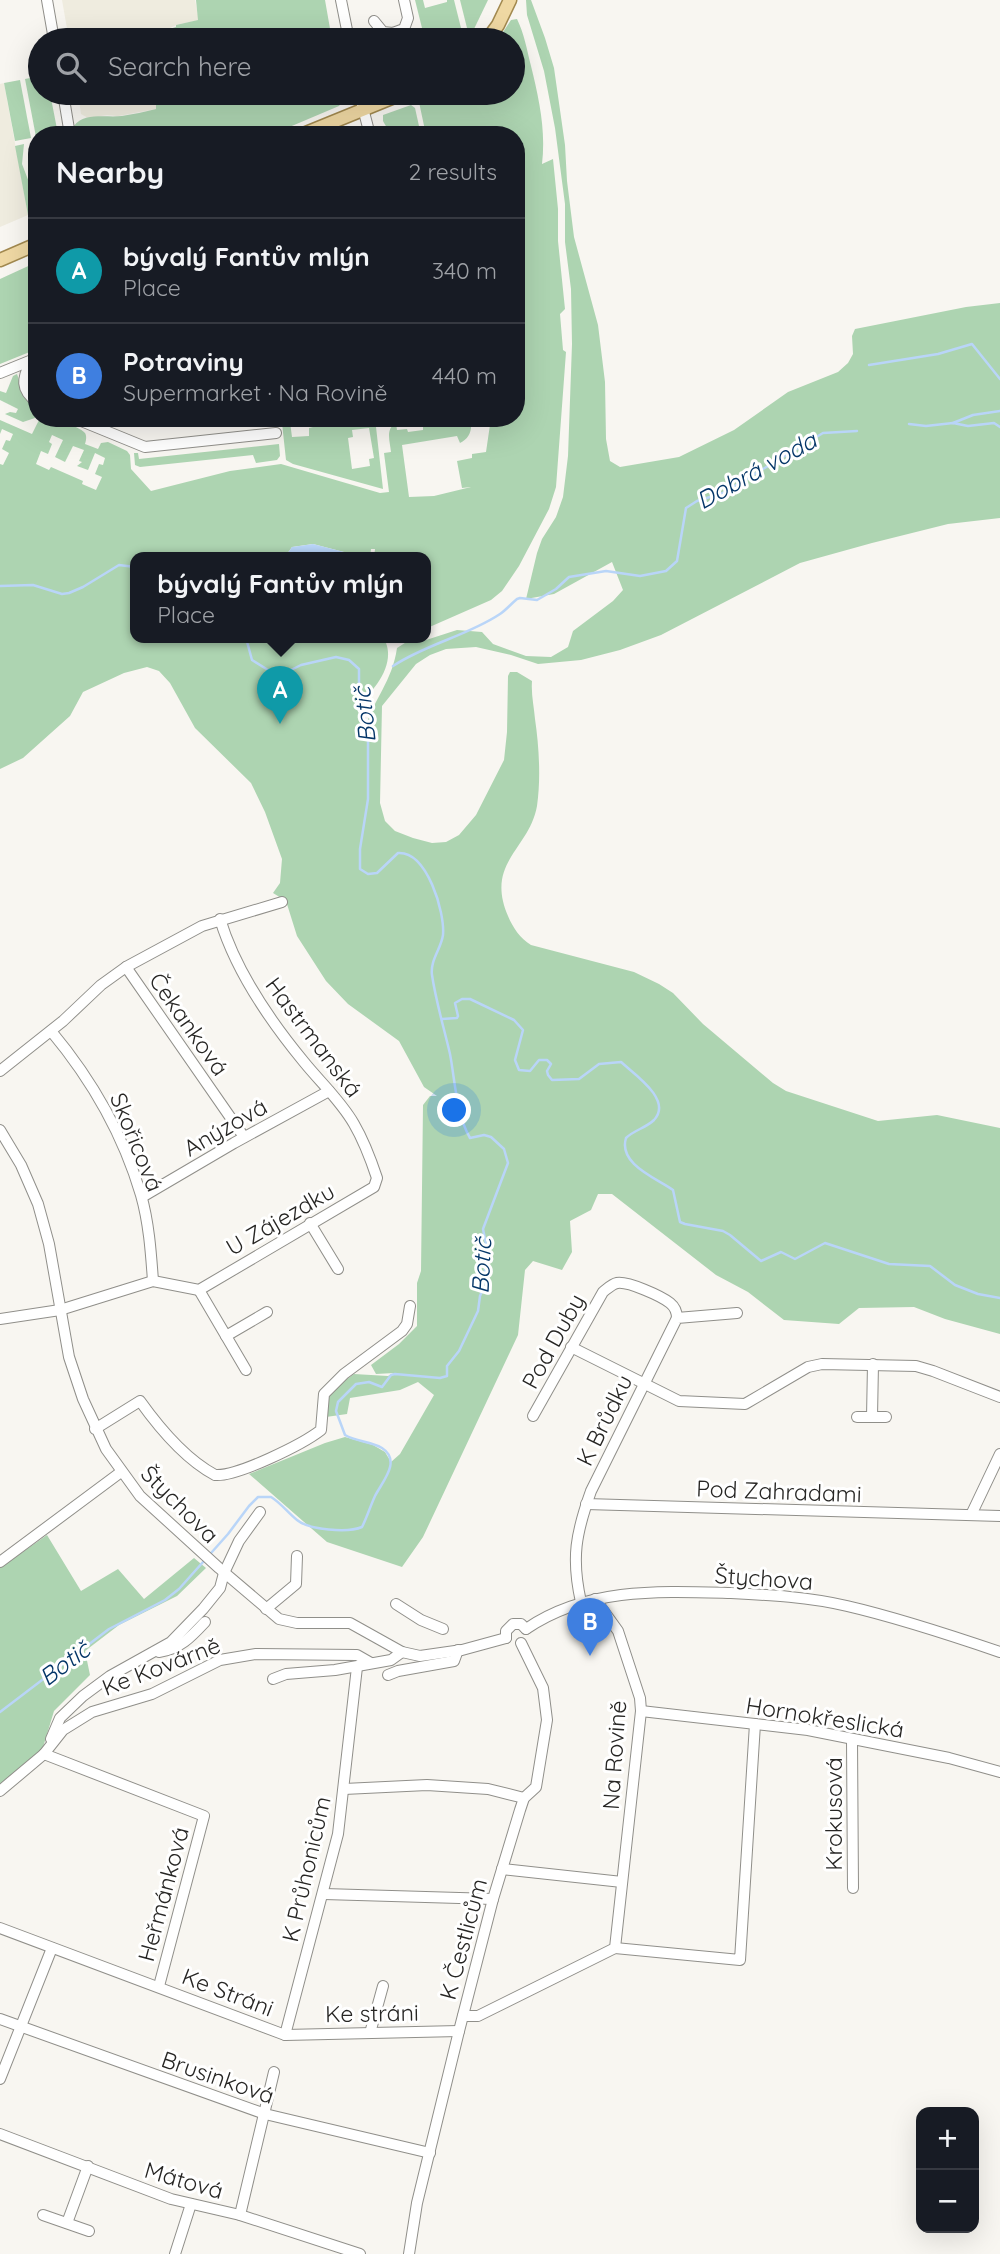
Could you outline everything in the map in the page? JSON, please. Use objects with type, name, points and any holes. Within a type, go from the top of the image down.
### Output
[{"type":"main road","points":[[496,28],[510,0]]},
{"type":"main road","points":[[324,126],[374,105]]},
{"type":"main road","points":[[0,260],[28,248]]},
{"type":"street","points":[[47,0],[52,28]]},
{"type":"street","points":[[341,0],[347,28]]},
{"type":"street","points":[[404,0],[408,18],[404,28]]},
{"type":"street","points":[[374,21],[379,28]]},
{"type":"street","points":[[65,105],[68,126]]},
{"type":"street","points":[[361,105],[367,126]]},
{"type":"street","points":[[0,373],[28,361]]},
{"type":"street","points":[[28,368],[24,384],[28,396]]},
{"type":"street","points":[[96,427],[145,447],[276,433]]},
{"type":"street","points":[[0,1071],[126,967],[202,926],[282,902]]},
{"type":"street","name":"Hastrmanská","points":[[220,919],[234,952],[266,1009],[354,1123],[377,1178]]},
{"type":"street","name":"Čekanková","points":[[126,967],[244,1137]]},
{"type":"street","name":"Skořicová","points":[[51,1031],[77,1063],[104,1105],[130,1163],[142,1197],[153,1281]]},
{"type":"street","name":"Anýzová","points":[[142,1197],[329,1091]]},
{"type":"street","name":"Štychova","points":[[0,1130],[21,1165],[37,1204],[49,1244],[69,1357],[95,1429],[121,1472],[140,1496],[221,1571],[279,1619],[297,1623],[350,1623],[401,1651],[419,1656],[506,1638],[510,1625],[520,1624],[526,1629],[581,1602],[632,1593],[656,1591],[794,1597],[845,1605],[930,1628],[1000,1652]]},
{"type":"street","name":"U Zájezdku","points":[[199,1290],[374,1187],[377,1178]]},
{"type":"street","points":[[310,1223],[338,1269]]},
{"type":"street","points":[[0,1319],[60,1310],[153,1281],[199,1290],[246,1370]]},
{"type":"street","name":"Pod Duby","points":[[533,1416],[603,1292],[615,1283],[627,1283],[670,1303],[677,1310],[677,1318]]},
{"type":"street","points":[[95,1429],[140,1401],[181,1449],[215,1475],[228,1473],[289,1451],[321,1430],[324,1394],[344,1374],[402,1331],[407,1324],[410,1306]]},
{"type":"street","points":[[226,1336],[267,1311]]},
{"type":"street","points":[[677,1318],[737,1313]]},
{"type":"street","name":"K Brůdku","points":[[581,1602],[576,1575],[575,1544],[580,1521],[643,1384],[677,1318]]},
{"type":"street","points":[[571,1347],[679,1401],[745,1404],[808,1367],[822,1364],[916,1366],[1000,1396]]},
{"type":"street","points":[[872,1417],[873,1364]]},
{"type":"street","points":[[857,1417],[886,1417]]},
{"type":"street","points":[[971,1515],[1000,1454]]},
{"type":"street","points":[[0,1562],[121,1472]]},
{"type":"street","name":"Pod Zahradami","points":[[586,1504],[1000,1516]]},
{"type":"street","points":[[44,1754],[60,1718],[83,1696],[110,1676],[171,1642],[203,1609],[220,1588],[221,1571],[260,1512]]},
{"type":"street","points":[[266,1609],[296,1584],[297,1556]]},
{"type":"street","name":"Na Rovině","points":[[595,1599],[618,1631],[640,1698],[641,1710],[615,1948]]},
{"type":"street","points":[[396,1604],[421,1620],[443,1629]]},
{"type":"street","points":[[151,1652],[177,1648],[205,1622]]},
{"type":"street","points":[[506,1638],[511,1643],[521,1643],[526,1637],[526,1629]]},
{"type":"street","name":"K Čestlicům","points":[[409,2254],[417,2203],[493,1899],[524,1798],[536,1787],[547,1720],[543,1688],[521,1643]]},
{"type":"street","points":[[388,1675],[454,1661],[458,1650]]},
{"type":"street","points":[[273,1679],[286,1674],[357,1667],[391,1660],[401,1651]]},
{"type":"street","name":"Ke Kovárně","points":[[0,1791],[44,1754],[63,1730],[92,1712],[152,1694],[220,1660],[256,1654],[357,1655],[371,1663]]},
{"type":"street","name":"K Průhonicům","points":[[285,2035],[338,1834],[357,1667]]},
{"type":"street","name":"Hornokřeslická","points":[[641,1710],[808,1730],[949,1758],[1000,1772]]},
{"type":"street","points":[[463,2016],[478,2016],[615,1948],[740,1960],[755,1724]]},
{"type":"street","name":"Krokusová","points":[[852,1740],[853,1888]]},
{"type":"street","name":"Heřmánková","points":[[44,1754],[204,1816],[159,1986]]},
{"type":"street","points":[[344,1788],[427,1785],[488,1789],[524,1798]]},
{"type":"street","points":[[502,1868],[622,1882]]},
{"type":"street","points":[[324,1894],[493,1899]]},
{"type":"street","name":"Ke Stráni","points":[[0,1928],[285,2035]]},
{"type":"street","points":[[0,2079],[52,1948]]},
{"type":"street","points":[[370,2033],[383,1986]]},
{"type":"street","name":"Brusinková","points":[[0,2019],[265,2114],[429,2153]]},
{"type":"street","name":"Ke stráni","points":[[285,2035],[459,2031]]},
{"type":"street","points":[[240,2216],[274,2072]]},
{"type":"street","name":"Mátová","points":[[0,2134],[171,2199],[240,2216],[360,2254]]},
{"type":"street","points":[[67,2223],[88,2166]]},
{"type":"street","points":[[175,2254],[191,2204]]},
{"type":"street","points":[[43,2215],[89,2231]]},
{"type":"shaded area","points":[[62,0],[195,0],[199,20],[170,28],[67,28]]},
{"type":"shaded area","points":[[4,83],[28,215],[0,227],[0,84]]},
{"type":"shaded area","points":[[80,105],[161,105],[156,109],[118,116],[88,118],[81,114]]},
{"type":"green space","points":[[196,0],[325,0],[330,28],[173,28],[198,20]]},
{"type":"green space","points":[[415,0],[423,0],[425,8],[454,0],[461,28],[422,28]]},
{"type":"green space","points":[[460,0],[488,0],[474,28],[467,28]]},
{"type":"green space","points":[[526,0],[531,0],[554,68],[574,237],[598,325],[610,461],[620,467],[679,457],[734,430],[788,392],[838,372],[853,354],[852,336],[855,329],[1000,303],[1000,518],[948,524],[800,563],[661,635],[581,660],[538,664],[476,647],[446,649],[430,655],[416,664],[382,706],[380,803],[385,821],[395,831],[432,843],[446,842],[459,835],[476,815],[504,760],[508,676],[510,672],[517,672],[532,681],[539,762],[537,806],[533,821],[505,869],[502,882],[502,898],[517,932],[531,945],[634,972],[659,984],[673,993],[703,1024],[773,1083],[786,1091],[878,1121],[937,1115],[1000,1128],[1000,1334],[945,1319],[914,1307],[859,1308],[839,1324],[784,1320],[748,1292],[716,1275],[612,1194],[598,1194],[591,1210],[570,1221],[572,1252],[562,1270],[533,1261],[525,1270],[518,1335],[423,1537],[402,1567],[327,1542],[249,1474],[345,1437],[373,1445],[385,1452],[391,1462],[400,1454],[434,1395],[418,1382],[400,1390],[350,1398],[347,1414],[326,1417],[332,1390],[354,1374],[388,1376],[394,1373],[376,1374],[371,1365],[417,1326],[417,1283],[421,1271],[423,1105],[430,1096],[437,1096],[424,1087],[399,1041],[348,1004],[326,981],[297,936],[286,901],[273,893],[280,883],[282,859],[251,783],[195,728],[170,683],[159,671],[147,667],[124,673],[83,692],[70,716],[23,758],[0,769],[0,464],[3,465],[9,453],[2,449],[13,434],[2,429],[0,434],[0,420],[32,434],[36,427],[74,427],[85,433],[85,444],[98,449],[101,443],[108,442],[127,451],[131,469],[151,491],[230,471],[281,464],[380,493],[389,492],[384,453],[391,452],[389,436],[392,427],[397,427],[397,430],[407,429],[408,432],[423,430],[423,427],[471,427],[466,439],[460,443],[457,436],[402,445],[409,497],[434,496],[471,487],[462,488],[457,461],[472,458],[472,454],[486,452],[490,427],[525,427],[525,126],[424,126],[420,105],[525,105],[525,42],[539,103],[543,139],[542,164],[553,159],[565,309],[560,314],[563,350],[566,352],[556,487],[549,509],[519,566],[502,591],[491,600],[431,626],[431,552],[375,552],[375,549],[371,549],[371,552],[344,552],[313,544],[292,547],[288,552],[130,552],[130,643],[386,643],[388,661],[385,670],[369,694],[356,706],[365,729],[391,671],[397,648],[405,643],[431,643],[431,638],[457,630],[482,632],[493,644],[526,656],[551,657],[568,647],[573,631],[613,601],[623,590],[612,562],[554,594],[526,599],[542,539],[556,517],[563,497],[568,456],[572,344],[565,204],[544,71],[527,15]],"holes":[[[52,435],[63,440],[55,457],[65,462],[73,446],[84,450],[79,461],[82,462],[77,466],[88,470],[95,453],[105,458],[95,474],[102,477],[96,490],[51,467],[49,470],[36,464],[41,451],[48,454]]]},
{"type":"green space","points":[[517,19],[521,28],[506,28],[511,20]]},
{"type":"green space","points":[[20,80],[29,126],[28,139],[15,141],[4,83]]},
{"type":"green space","points":[[30,105],[52,105],[56,126],[34,126]]},
{"type":"green space","points":[[156,105],[340,105],[292,126],[74,126],[90,117],[122,116],[156,109]]},
{"type":"green space","points":[[411,105],[415,108],[419,126],[386,126],[383,115]]},
{"type":"green space","points":[[24,144],[22,164],[28,180],[28,215],[15,146]]},
{"type":"green space","points":[[28,266],[28,353],[0,364],[0,279]]},
{"type":"green space","points":[[17,374],[21,389],[28,399],[28,420],[23,422],[5,414],[16,413],[18,409],[0,400],[0,391],[6,393],[13,376]]},
{"type":"green space","points":[[282,427],[291,427],[292,437],[309,436],[309,428],[376,427],[383,489],[286,460]],"holes":[[[369,428],[374,458],[369,459],[370,466],[352,469],[348,438],[353,437],[352,430]]]},
{"type":"green space","points":[[279,444],[280,456],[277,460],[256,463],[253,455],[140,467],[135,465],[134,453],[138,453],[139,459]]},
{"type":"green space","points":[[47,1535],[81,1591],[118,1569],[144,1599],[194,1558],[206,1568],[177,1596],[119,1625],[85,1651],[90,1675],[54,1711],[41,1754],[0,1785],[0,1568]]},
{"type":"water","points":[[313,544],[344,552],[288,552],[292,547]]},
{"type":"waterway","points":[[869,365],[938,354],[972,344],[1000,379]]},
{"type":"waterway","points":[[953,423],[973,415],[1000,411]]},
{"type":"waterway","name":"Dobrá voda","points":[[909,424],[926,426],[953,423],[968,426],[994,423],[1000,427]]},
{"type":"waterway","name":"Dobrá voda","points":[[393,666],[487,622],[517,599],[537,600],[556,589],[569,577],[606,571],[640,576],[666,571],[677,561],[686,508],[697,501],[723,493],[823,433],[857,431]]},
{"type":"waterway","name":"Botič","points":[[0,586],[33,585],[62,594],[69,593],[119,565],[130,566]]},
{"type":"waterway","name":"Botič","points":[[0,1712],[109,1629],[165,1600],[179,1589],[258,1497],[271,1497],[297,1520],[310,1526],[338,1530],[362,1527],[389,1472],[390,1459],[382,1448],[345,1435],[336,1411],[338,1402],[356,1384],[369,1382],[382,1387],[391,1375],[395,1374],[440,1378],[447,1376],[447,1366],[459,1351],[478,1311],[487,1249],[483,1229],[508,1163],[504,1149],[491,1137],[484,1135],[470,1138],[465,1129],[432,975],[443,935],[443,925],[437,898],[426,872],[408,855],[398,853],[377,873],[368,874],[360,869],[360,849],[368,799],[368,742],[359,698],[359,669],[349,660],[336,657],[301,665],[287,672],[268,670],[252,660],[247,643]]},
{"type":"waterway","points":[[442,1019],[457,1018],[455,1003],[470,999],[514,1020],[523,1030],[515,1060],[519,1070],[530,1071],[539,1060],[547,1060],[551,1064],[547,1071],[552,1080],[579,1079],[599,1064],[621,1062],[634,1073],[650,1088],[659,1104],[659,1112],[651,1123],[626,1138],[625,1147],[633,1163],[673,1190],[680,1222],[723,1231],[761,1261],[781,1252],[795,1259],[825,1243],[889,1264],[930,1266],[955,1285],[978,1294],[1000,1298]]},
{"type":"place","name":"bývalý Fantův mlýn","points":[[280,724]]},
{"type":"place","name":"Potraviny","points":[[590,1656]]}]
